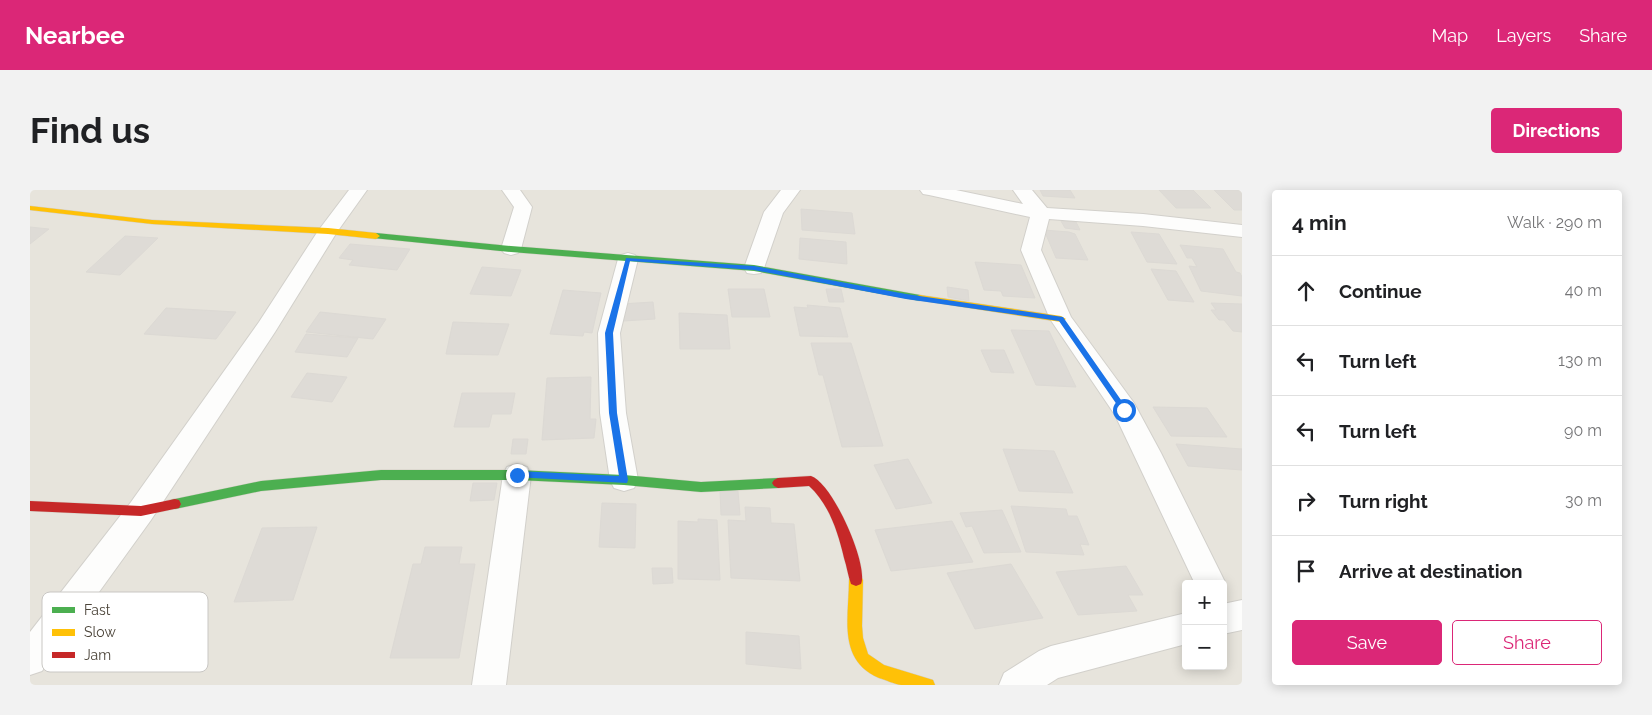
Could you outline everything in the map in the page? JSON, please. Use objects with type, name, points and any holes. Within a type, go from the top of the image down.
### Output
[{"type":"street","points":[[80,592],[141,511],[267,327],[328,231],[358,190]]},
{"type":"street","points":[[510,190],[523,207],[511,249]]},
{"type":"street","points":[[754,268],[774,212],[791,190]]},
{"type":"street","points":[[929,190],[1041,213],[1143,220],[1242,231]]},
{"type":"street","points":[[1022,190],[1041,213]]},
{"type":"street","points":[[30,208],[152,222],[328,231],[511,249],[754,268],[906,296],[1061,319]]},
{"type":"street","points":[[1041,213],[1031,250],[1061,319],[1124,410],[1148,453],[1209,580]]},
{"type":"street","points":[[624,480],[613,413],[609,333],[628,259]]},
{"type":"street","points":[[489,685],[517,475]]},
{"type":"street","points":[[30,506],[141,511],[261,486],[381,476],[517,475],[624,480],[701,487],[736,487],[804,480],[818,486],[828,498],[850,559],[856,580],[854,610],[860,654],[867,665],[928,685]]},
{"type":"street","points":[[1016,685],[1051,663],[1182,629]]},
{"type":"street","points":[[30,659],[42,643]]},
{"type":"shaded area","points":[[30,190],[1242,190],[1242,685],[30,685]]},
{"type":"building","points":[[1040,190],[1070,190],[1075,198],[1043,196]]},
{"type":"building","points":[[1159,190],[1193,190],[1211,208],[1176,208]]},
{"type":"building","points":[[1214,190],[1242,190],[1242,210],[1234,210]]},
{"type":"building","points":[[801,209],[852,213],[855,234],[802,230]]},
{"type":"building","points":[[1061,221],[1076,222],[1080,230],[1065,228]]},
{"type":"building","points":[[30,227],[49,229],[30,244]]},
{"type":"building","points":[[1044,230],[1075,234],[1088,260],[1056,258]]},
{"type":"building","points":[[1131,232],[1159,234],[1177,264],[1147,262]]},
{"type":"building","points":[[125,236],[158,238],[120,275],[86,272]]},
{"type":"building","points":[[800,238],[846,242],[847,264],[799,259]]},
{"type":"building","points":[[350,244],[410,249],[397,270],[349,265],[353,260],[339,258]]},
{"type":"building","points":[[1180,245],[1223,249],[1236,272],[1240,273],[1242,277],[1242,296],[1201,291],[1189,266],[1197,267],[1192,258],[1187,258]]},
{"type":"building","points":[[975,262],[1021,265],[1035,298],[1003,296],[1001,291],[984,290]]},
{"type":"building","points":[[482,267],[521,270],[511,296],[470,294]]},
{"type":"building","points":[[1151,269],[1176,271],[1194,302],[1168,300]]},
{"type":"building","points":[[947,287],[968,290],[969,301],[948,297]]},
{"type":"building","points":[[728,289],[764,289],[770,317],[732,317]]},
{"type":"building","points":[[826,289],[841,289],[844,302],[829,302]]},
{"type":"building","points":[[563,290],[601,293],[592,333],[584,332],[583,336],[550,334]]},
{"type":"building","points":[[653,302],[655,319],[623,321],[621,304]]},
{"type":"building","points":[[1211,303],[1242,304],[1242,332],[1233,331],[1224,320],[1219,320],[1211,310],[1216,310]]},
{"type":"building","points":[[807,305],[840,308],[848,337],[800,336],[794,307],[808,308]]},
{"type":"building","points":[[166,308],[236,312],[216,339],[144,334]]},
{"type":"building","points":[[320,312],[386,319],[373,339],[306,332]]},
{"type":"building","points":[[679,313],[727,315],[730,349],[680,349]]},
{"type":"building","points":[[453,322],[509,324],[498,355],[446,354]]},
{"type":"building","points":[[1011,330],[1049,331],[1076,387],[1036,385]]},
{"type":"building","points":[[306,334],[358,338],[347,357],[295,352]]},
{"type":"building","points":[[811,343],[851,343],[883,446],[842,447],[823,375],[819,375]]},
{"type":"building","points":[[981,350],[1004,350],[1014,373],[991,372]]},
{"type":"building","points":[[307,373],[347,377],[332,402],[291,397]]},
{"type":"building","points":[[591,377],[590,419],[596,419],[594,438],[542,440],[547,378]]},
{"type":"building","points":[[462,393],[515,393],[511,414],[492,414],[489,427],[454,427]]},
{"type":"building","points":[[1153,407],[1207,408],[1227,437],[1171,436]]},
{"type":"building","points":[[513,439],[528,439],[526,454],[511,454]]},
{"type":"building","points":[[1176,444],[1242,449],[1242,470],[1188,466]]},
{"type":"building","points":[[1003,449],[1054,451],[1073,493],[1019,491]]},
{"type":"building","points":[[908,459],[932,503],[896,509],[874,465]]},
{"type":"building","points":[[473,483],[497,483],[494,500],[470,501]]},
{"type":"building","points":[[720,491],[738,491],[740,515],[721,515]]},
{"type":"building","points":[[602,503],[636,504],[635,548],[599,547]]},
{"type":"building","points":[[1011,506],[1066,509],[1068,516],[1077,516],[1089,545],[1080,544],[1084,555],[1026,552]]},
{"type":"building","points":[[745,507],[770,508],[771,523],[794,524],[800,581],[731,578],[728,520],[746,521]]},
{"type":"building","points":[[1002,510],[1021,552],[984,553],[972,526],[966,527],[960,513]]},
{"type":"building","points":[[698,519],[717,520],[720,580],[678,579],[678,521],[698,522]]},
{"type":"building","points":[[952,521],[973,562],[891,571],[875,530]]},
{"type":"building","points":[[317,527],[293,600],[234,602],[262,528]]},
{"type":"building","points":[[425,547],[462,547],[459,564],[475,564],[459,658],[390,658],[413,564],[421,564]]},
{"type":"building","points":[[1011,564],[1043,618],[975,629],[947,573]]},
{"type":"building","points":[[1126,566],[1143,595],[1128,595],[1137,611],[1078,615],[1056,572]]},
{"type":"building","points":[[652,568],[672,568],[673,583],[653,584]]},
{"type":"building","points":[[746,632],[799,636],[801,669],[746,664]]},
{"type":"traffic: fast","points":[[376,236],[511,249],[754,268],[920,298]]},
{"type":"traffic: fast","points":[[175,504],[261,486],[381,475],[517,475],[624,480],[701,487],[778,483]]},
{"type":"traffic: slow","points":[[30,208],[152,222],[328,231],[376,236]]},
{"type":"traffic: slow","points":[[920,298],[1061,319]]},
{"type":"traffic: slow","points":[[856,580],[855,626],[858,650],[862,659],[883,672],[928,685]]},
{"type":"traffic: jam","points":[[778,483],[811,481],[820,489],[828,499],[841,526],[856,580]]},
{"type":"traffic: jam","points":[[30,506],[141,511],[175,504]]},
{"type":"route","points":[[517,475],[624,480],[613,413],[609,333],[628,259],[754,268],[906,296],[1061,319],[1124,410]]}]
